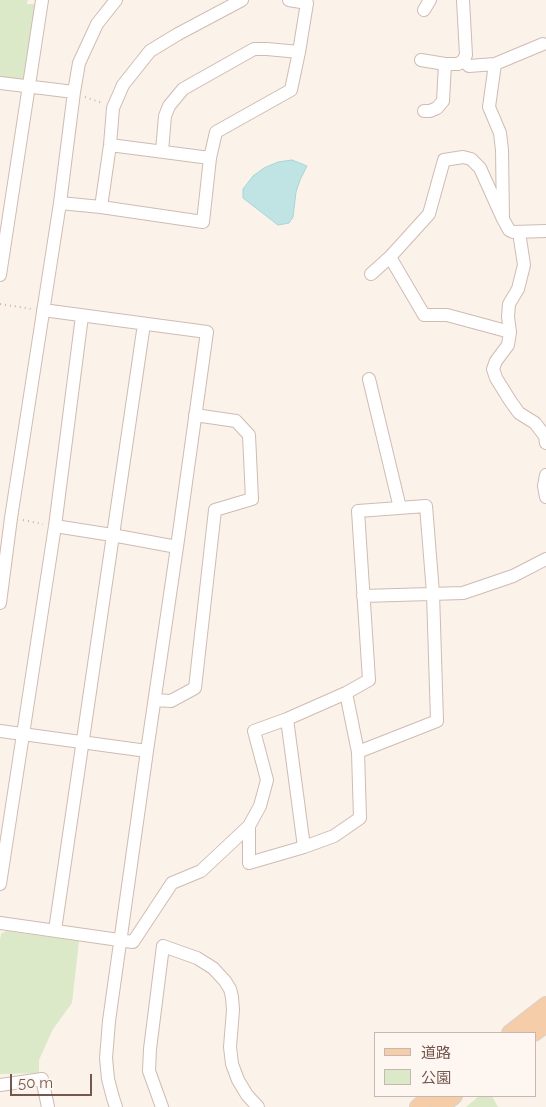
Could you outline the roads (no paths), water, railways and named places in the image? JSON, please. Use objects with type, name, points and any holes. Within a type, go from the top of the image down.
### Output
[{"type":"main road","points":[[511,1032],[546,1005]]},
{"type":"main road","points":[[535,1032],[546,1024]]},
{"type":"main road","points":[[418,1107],[431,1097]]},
{"type":"main road","points":[[440,1107],[453,1097]]},
{"type":"street","points":[[0,275],[42,0]]},
{"type":"street","points":[[0,603],[6,518],[43,310],[79,63],[97,24],[116,0]]},
{"type":"street","points":[[101,207],[113,108],[123,85],[150,51],[242,0]]},
{"type":"street","points":[[60,203],[203,222],[210,158],[216,132],[291,90],[307,3],[289,0]]},
{"type":"street","points":[[421,60],[445,64],[463,62],[466,55],[463,0]]},
{"type":"street","points":[[463,62],[469,66],[495,64],[545,42]]},
{"type":"street","points":[[162,151],[165,116],[169,106],[183,89],[254,49],[299,52]]},
{"type":"street","points":[[424,111],[437,108],[443,101],[445,64]]},
{"type":"street","points":[[495,64],[489,107],[500,133],[503,219]]},
{"type":"street","points":[[0,83],[74,92]]},
{"type":"street","points":[[110,144],[210,158]]},
{"type":"street","points":[[371,274],[390,257],[429,214],[444,160],[463,157],[471,159],[480,168],[509,230],[513,232],[546,231]]},
{"type":"street","points":[[519,232],[524,265],[518,289],[509,304],[510,332],[508,346],[496,361],[493,369],[496,378],[511,402],[520,413],[535,423],[545,436],[546,443]]},
{"type":"street","points":[[390,257],[424,315],[447,315],[510,332]]},
{"type":"street","points":[[43,310],[207,332],[109,1022],[106,1058],[108,1079],[116,1107]]},
{"type":"street","points":[[0,884],[55,526],[82,316]]},
{"type":"street","points":[[55,930],[144,324]]},
{"type":"street","points":[[369,379],[400,508]]},
{"type":"street","points":[[154,700],[171,701],[194,688],[215,510],[252,499],[249,435],[236,421],[195,415]]},
{"type":"street","points":[[546,475],[544,486],[546,496]]},
{"type":"street","points":[[0,922],[133,942],[172,884],[200,872],[249,826],[260,806],[267,780],[254,731],[287,719],[346,693],[369,680],[358,511],[426,506],[433,594],[437,721],[358,752]]},
{"type":"street","points":[[55,526],[177,547]]},
{"type":"street","points":[[363,596],[463,592],[512,576],[546,559]]},
{"type":"street","points":[[249,826],[249,863],[334,836],[360,818],[358,752],[346,693]]},
{"type":"street","points":[[287,719],[304,847]]},
{"type":"street","points":[[0,731],[147,751]]},
{"type":"street","points":[[162,1107],[149,1071],[149,1064],[163,946],[197,958],[213,968],[230,989],[233,1010],[230,1046],[232,1064],[247,1096],[258,1107]]},
{"type":"street","points":[[0,1085],[42,1079],[48,1107]]},
{"type":"water","points":[[292,160],[307,166],[296,192],[293,217],[289,223],[278,225],[243,198],[243,189],[253,176],[264,168],[278,162]]}]
